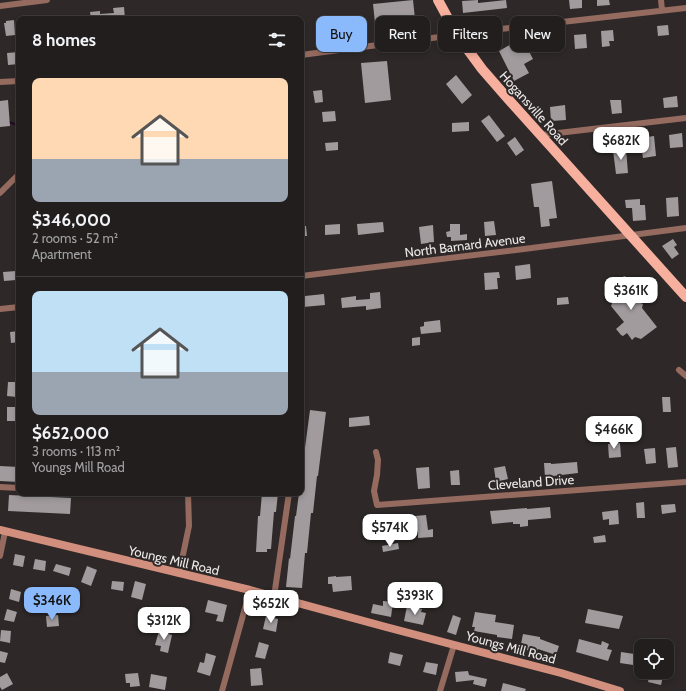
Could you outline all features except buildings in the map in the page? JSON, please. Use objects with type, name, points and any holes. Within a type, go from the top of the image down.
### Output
[{"type":"main road","name":"Hogansville Road","points":[[438,0],[446,16]]},
{"type":"main road","name":"Hogansville Road","points":[[469,52],[482,69],[541,136],[686,297]]},
{"type":"street","points":[[0,6],[37,0],[47,0]]},
{"type":"street","points":[[661,0],[662,10]]},
{"type":"street","points":[[502,29],[686,8]]},
{"type":"street","points":[[304,56],[438,38]]},
{"type":"street","points":[[0,82],[16,81]]},
{"type":"street","points":[[541,136],[686,118]]},
{"type":"street","points":[[0,193],[16,177]]},
{"type":"street","name":"North Barnard Avenue","points":[[304,276],[686,228]]},
{"type":"street","points":[[0,309],[16,307]]},
{"type":"street","points":[[679,370],[686,376]]},
{"type":"street","name":"Cleveland Drive","points":[[376,452],[378,460],[374,491],[377,505],[686,482]]},
{"type":"street","points":[[0,487],[16,488]]},
{"type":"street","points":[[179,574],[189,526],[188,496]]},
{"type":"street","points":[[274,597],[289,496]]},
{"type":"street","points":[[0,556],[3,531]]},
{"type":"street","name":"Youngs Mill Road","points":[[3,531],[250,590],[560,672],[620,691]]},
{"type":"street","points":[[222,691],[250,590]]},
{"type":"street","points":[[440,691],[454,645]]},
{"type":"waterway","points":[[7,121],[16,125]]}]
